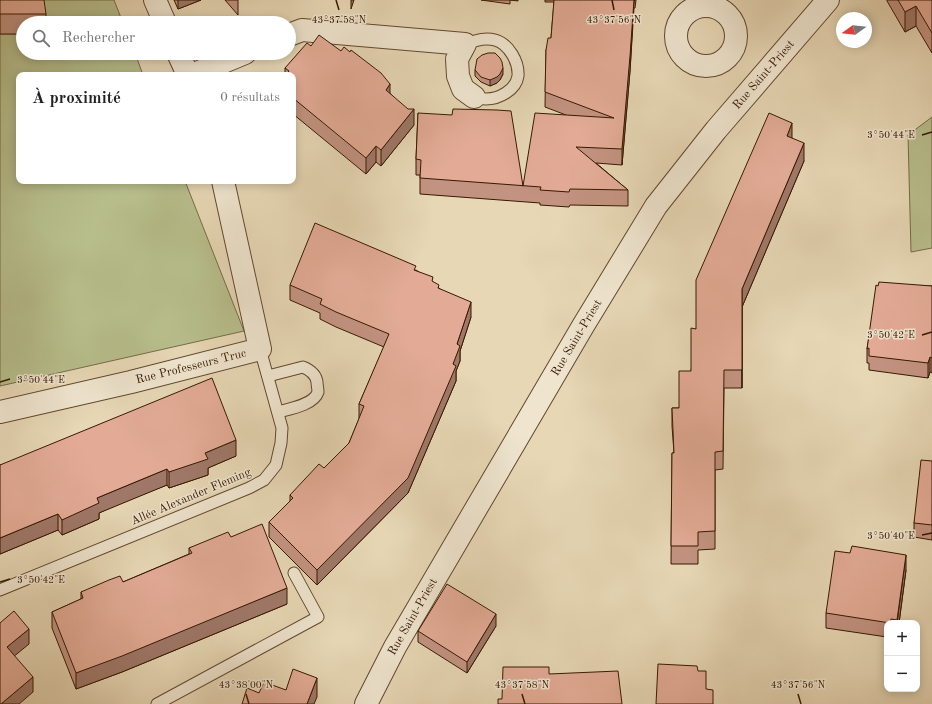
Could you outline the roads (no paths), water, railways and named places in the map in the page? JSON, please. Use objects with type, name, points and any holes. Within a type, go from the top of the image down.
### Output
[{"type":"street","points":[[155,0],[162,16]]},
{"type":"street","name":"Rue Saint-Priest","points":[[366,704],[395,647],[583,326],[656,206],[716,130],[828,0]]},
{"type":"street","points":[[296,32],[302,30],[465,44],[457,59],[458,76],[463,90],[474,97]]},
{"type":"street","points":[[181,60],[187,72]]},
{"type":"street","points":[[199,72],[228,60]]},
{"type":"street","name":"Rue Professeurs Truc","points":[[0,412],[260,350],[224,184]]},
{"type":"lane","points":[[465,44],[480,39],[496,40],[508,47],[516,60],[518,77],[513,88],[499,97],[486,99],[474,97]]},
{"type":"lane","name":"Allée Alexander Fleming","points":[[0,590],[249,488],[264,480],[276,465],[282,428],[260,350]]},
{"type":"lane","points":[[268,376],[303,367],[311,371],[317,380],[318,391],[315,398],[308,403],[278,412]]},
{"type":"lane","points":[[157,704],[318,616],[294,573]]}]
